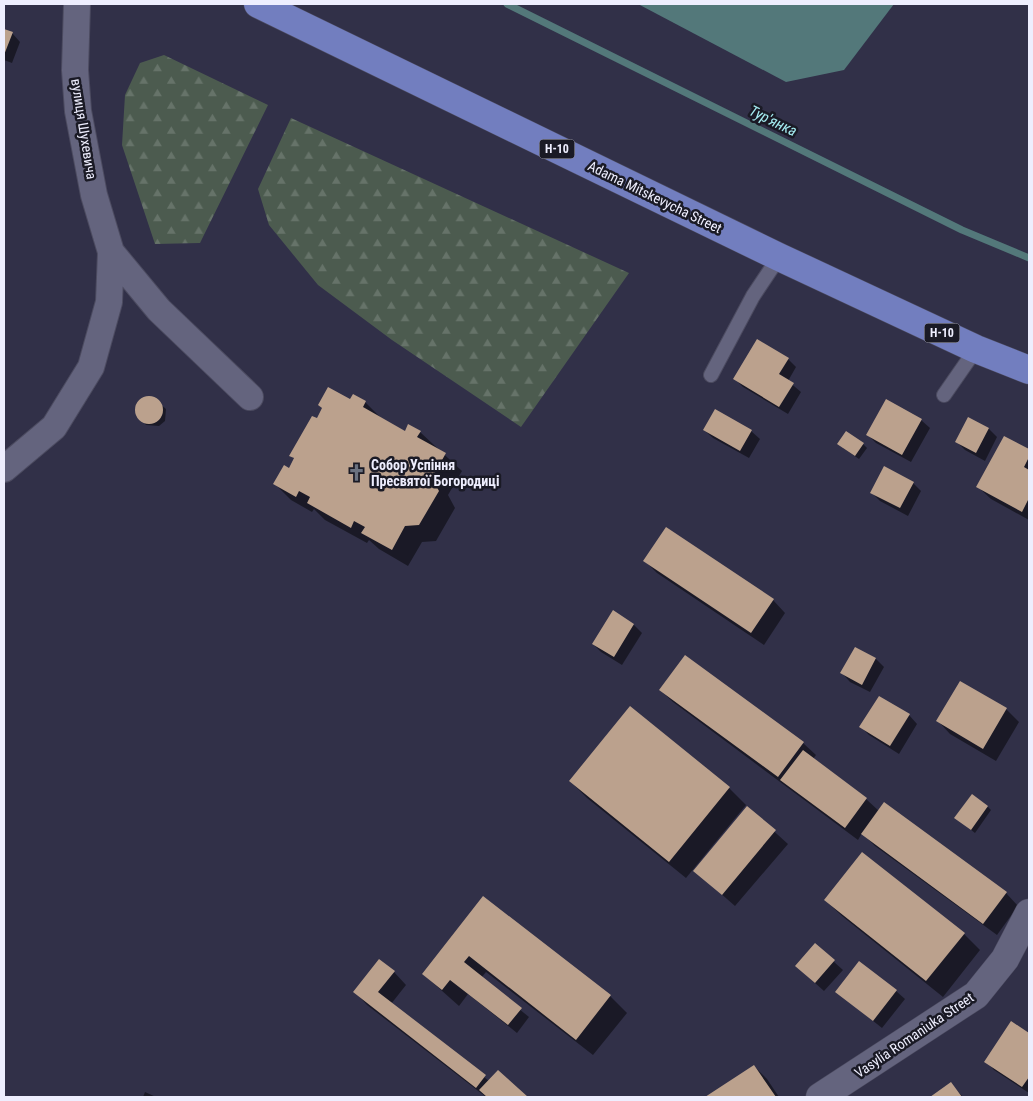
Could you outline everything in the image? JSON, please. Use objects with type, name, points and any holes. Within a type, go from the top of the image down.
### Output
[{"type":"main road","name":"Adama Mitskevycha Street","points":[[258,4],[779,257],[976,349],[1029,370]]},
{"type":"street","name":"вулиця Шухевича","points":[[4,469],[54,427],[91,367],[109,302],[111,252],[94,195],[78,110],[75,70],[78,4]]},
{"type":"street","name":"вулиця Шухевича","points":[[111,252],[159,310],[250,397]]},
{"type":"street","name":"Vasylia Romaniuka Street","points":[[820,1097],[976,995],[1005,958],[1029,913]]},
{"type":"lane","points":[[711,376],[753,296],[779,257]]},
{"type":"lane","points":[[944,395],[976,349]]},
{"type":"green space","points":[[164,55],[268,105],[200,243],[155,244],[122,145],[125,95],[140,63]]},
{"type":"green space","points":[[291,118],[629,273],[521,427],[392,340],[318,285],[269,225],[258,189]]},
{"type":"shaded area","points":[[638,4],[894,4],[844,70],[786,82]]},
{"type":"building","points":[[4,29],[13,32],[4,55]]},
{"type":"building","points":[[757,339],[789,358],[779,374],[794,383],[779,407],[733,379]]},
{"type":"building","name":"Собор Успіння Пресвятої Богородиці","points":[[328,387],[350,399],[353,394],[366,401],[363,407],[405,431],[408,424],[421,431],[417,437],[446,453],[432,478],[439,491],[419,525],[405,526],[392,550],[361,533],[365,527],[354,521],[351,528],[307,503],[310,497],[299,491],[296,497],[273,484],[284,465],[289,468],[294,458],[289,456],[312,416],[317,418],[322,408],[318,405]]},
{"type":"building","points":[[149,396],[159,400],[163,410],[159,420],[149,424],[139,420],[135,410],[139,400]]},
{"type":"building","points":[[886,399],[922,419],[902,455],[866,435]]},
{"type":"building","points":[[715,409],[752,430],[740,451],[703,430]]},
{"type":"building","points":[[968,417],[989,428],[976,453],[955,442]]},
{"type":"building","points":[[846,431],[864,443],[855,456],[837,444]]},
{"type":"building","points":[[1004,436],[1029,449],[1029,457],[1024,467],[1029,470],[1029,498],[1022,512],[976,487]]},
{"type":"building","points":[[884,466],[914,482],[900,508],[870,493]]},
{"type":"building","points":[[666,527],[774,599],[751,633],[643,561]]},
{"type":"building","points":[[613,610],[634,624],[614,657],[592,644]]},
{"type":"building","points":[[855,647],[876,658],[862,685],[840,673]]},
{"type":"building","points":[[685,655],[804,742],[778,777],[659,690]]},
{"type":"building","points":[[960,681],[1007,708],[983,749],[936,721]]},
{"type":"building","points":[[879,696],[910,714],[890,746],[859,727]]},
{"type":"building","points":[[630,706],[730,787],[669,862],[569,781]]},
{"type":"building","points":[[803,750],[867,798],[845,828],[780,780]]},
{"type":"building","points":[[972,794],[988,806],[971,830],[954,818]]},
{"type":"building","points":[[884,802],[1007,892],[983,924],[861,834]]},
{"type":"building","points":[[747,806],[776,830],[722,895],[693,871]]},
{"type":"building","points":[[862,852],[965,933],[926,981],[824,900]]},
{"type":"building","points":[[483,896],[611,995],[576,1040],[469,956],[464,962],[522,1008],[508,1025],[450,980],[442,990],[422,974]]},
{"type":"building","points":[[815,943],[835,960],[815,983],[795,966]]},
{"type":"building","points":[[379,959],[395,971],[378,992],[486,1075],[476,1088],[353,992]]},
{"type":"building","points":[[859,961],[897,990],[873,1021],[835,992]]},
{"type":"building","points":[[1011,1021],[1029,1033],[1029,1077],[1022,1087],[984,1062]]},
{"type":"building","points":[[754,1065],[776,1097],[705,1097]]},
{"type":"building","points":[[498,1070],[528,1097],[487,1097],[479,1090]]},
{"type":"building","points":[[951,1082],[962,1097],[930,1097]]},
{"type":"waterway","name":"Тур'янка","points":[[507,4],[962,230],[1029,258]]},
{"type":"place","name":"Собор Успіння Пресвятої Богородиці","points":[[357,473]]}]
